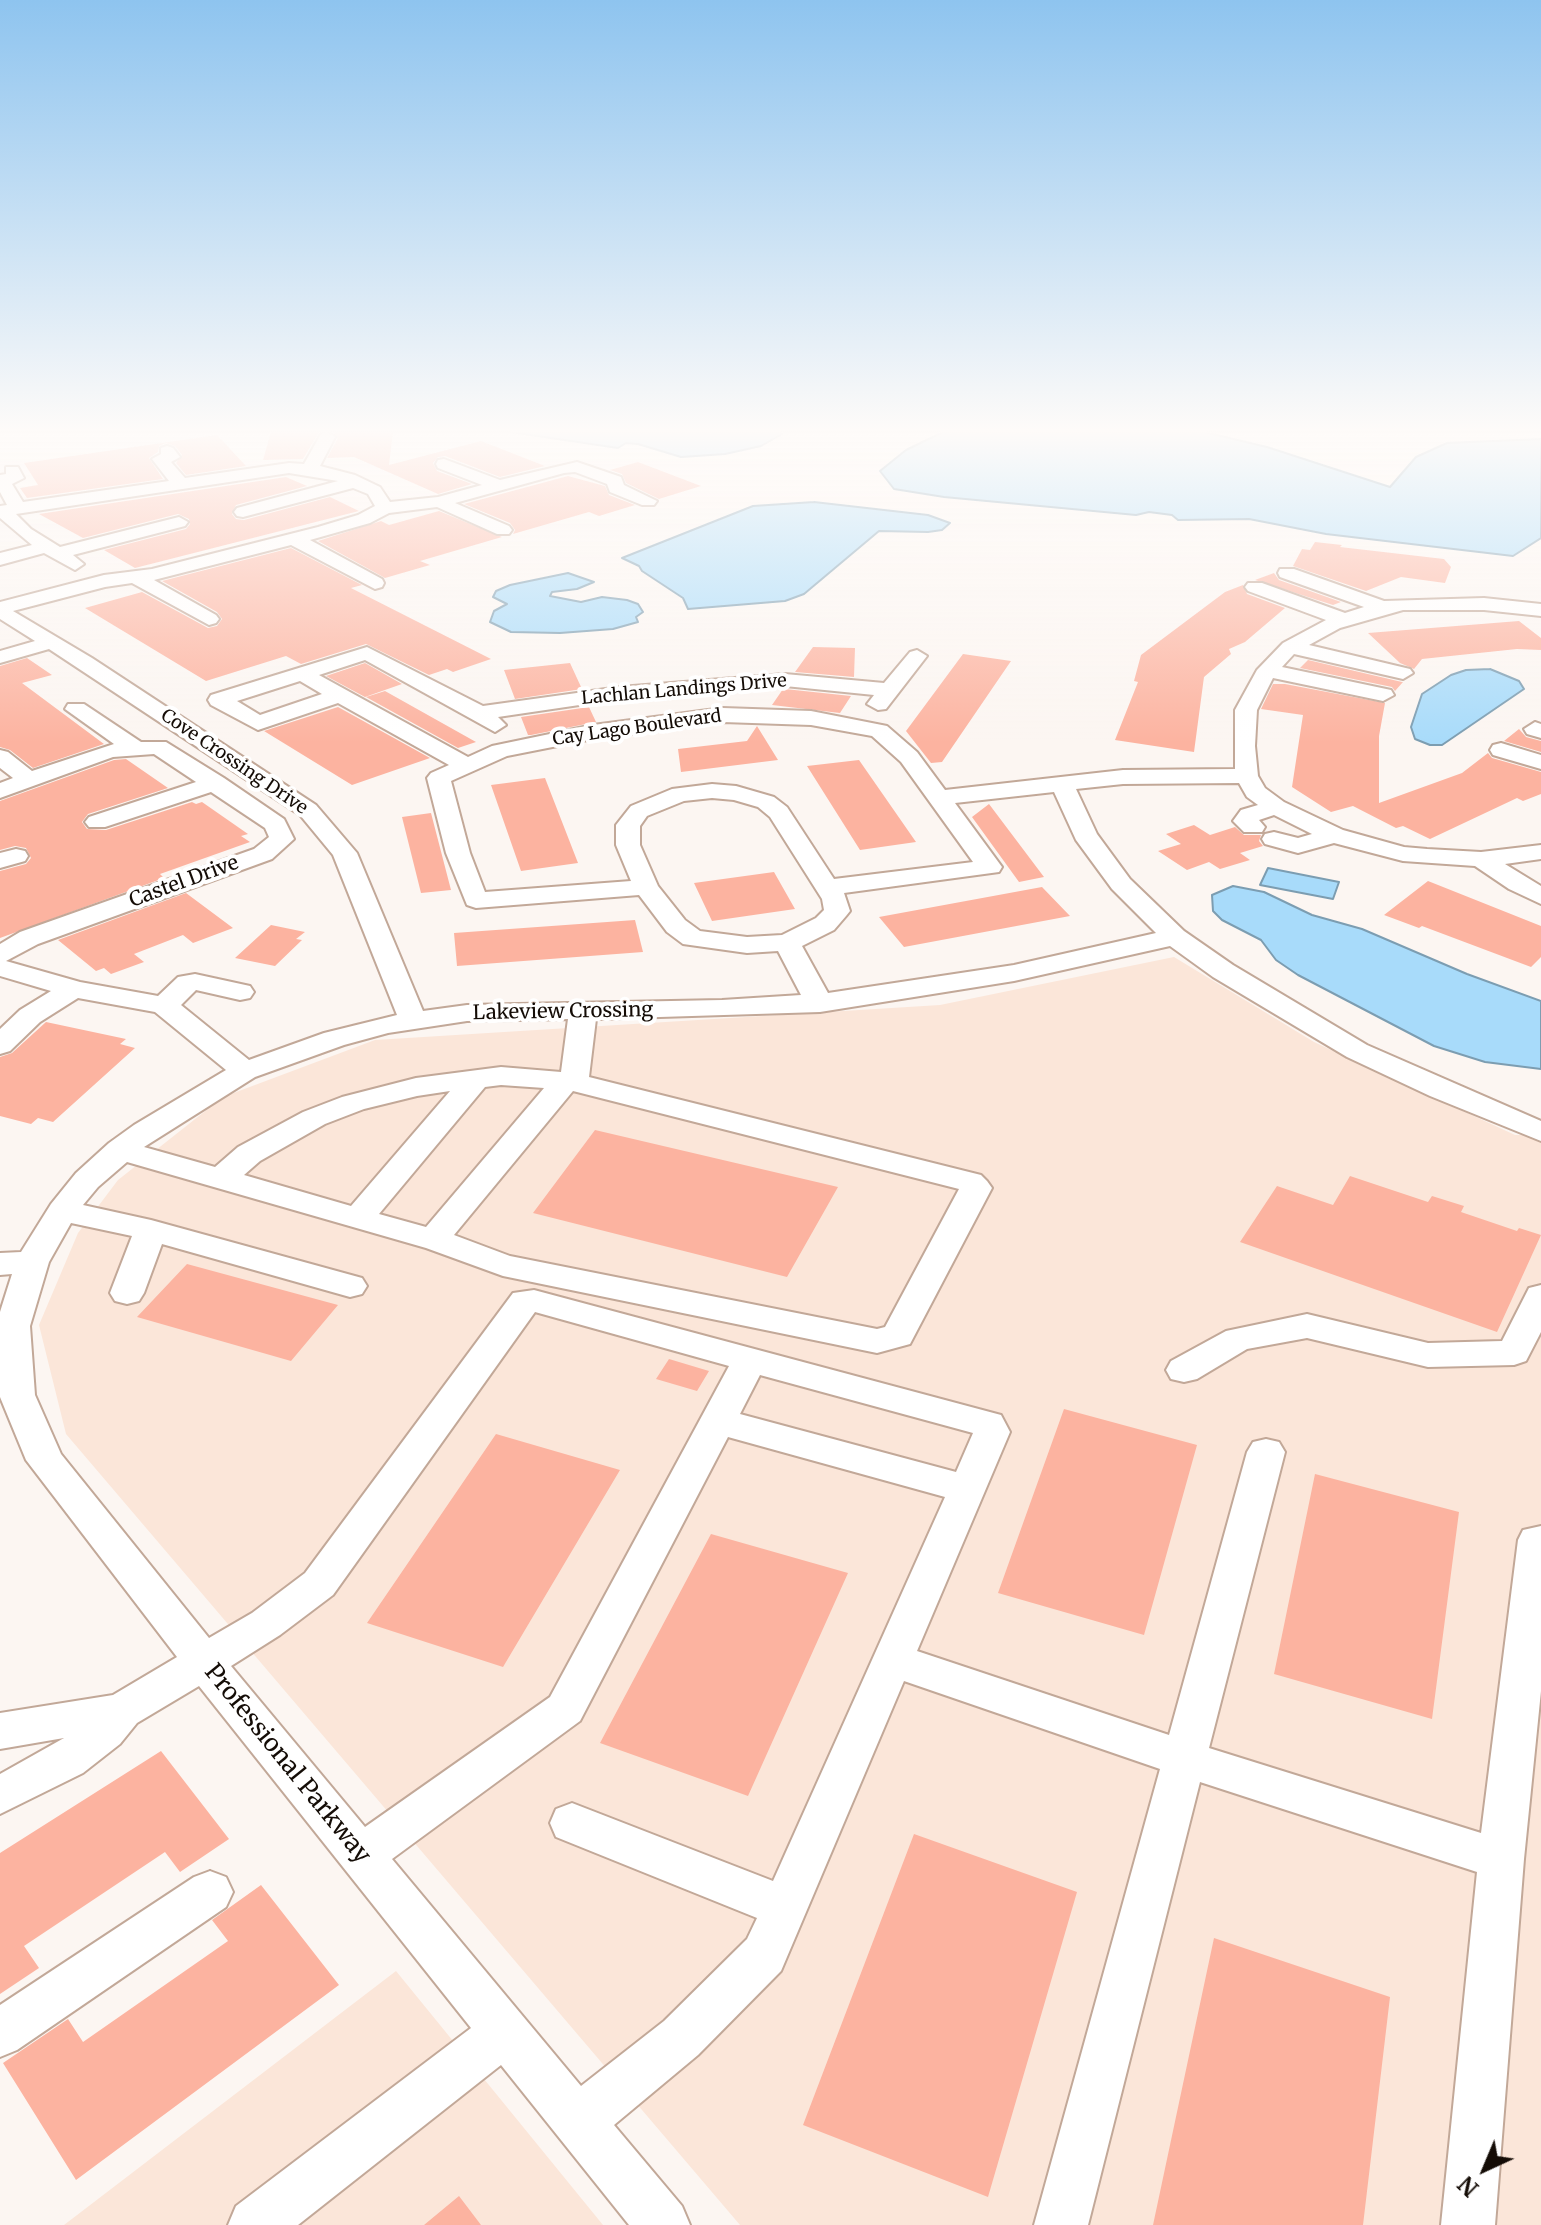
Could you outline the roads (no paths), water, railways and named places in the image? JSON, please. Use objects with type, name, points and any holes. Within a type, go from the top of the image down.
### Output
[{"type":"street","points":[[30,536],[104,581]]},
{"type":"street","points":[[0,559],[116,536]]},
{"type":"street","points":[[0,609],[104,581],[137,578],[306,536]]},
{"type":"street","points":[[294,539],[375,583]]},
{"type":"street","points":[[1287,573],[1383,607]]},
{"type":"street","points":[[137,578],[209,619]]},
{"type":"street","points":[[1255,587],[1345,620]]},
{"type":"street","points":[[1540,853],[1481,859],[1403,854],[1334,835],[1276,807],[1251,784],[1244,746],[1246,710],[1267,670],[1290,647],[1345,620],[1383,607],[1443,603],[1541,610]]},
{"type":"street","name":"Cove Crossing Drive","points":[[0,609],[308,810],[345,853],[413,1021]]},
{"type":"street","points":[[0,657],[52,642]]},
{"type":"street","points":[[1290,647],[1403,673]]},
{"type":"street","points":[[340,695],[258,723],[219,700],[367,653],[480,713],[520,747]]},
{"type":"street","points":[[859,727],[917,656]]},
{"type":"street","points":[[1267,670],[1383,695]]},
{"type":"street","points":[[302,674],[467,766]]},
{"type":"street","name":"Lachlan Landings Drive","points":[[480,713],[620,693],[785,680],[889,690]]},
{"type":"street","points":[[76,709],[134,747]]},
{"type":"street","name":"Cay Lago Boulevard","points":[[646,887],[476,900],[458,853],[439,778],[500,751],[593,732],[723,715],[811,718],[879,731],[909,757],[990,867],[827,887]]},
{"type":"street","points":[[0,791],[110,751],[134,747],[167,751],[216,783]]},
{"type":"street","points":[[1501,750],[1541,762]]},
{"type":"street","points":[[0,757],[29,780]]},
{"type":"street","points":[[97,822],[216,783]]},
{"type":"street","name":"Castel Drive","points":[[0,955],[29,938],[263,854],[278,844],[282,832],[276,824],[216,783]]},
{"type":"street","points":[[938,798],[1062,783],[1124,794],[1251,784]]},
{"type":"street","points":[[1062,783],[1085,835],[1121,884],[1175,937],[1235,979],[1334,1039],[1440,1090],[1541,1132]]},
{"type":"street","points":[[712,791],[736,793],[766,802],[779,812],[827,887],[835,899],[837,911],[825,924],[787,943],[747,945],[692,938],[676,926],[646,887],[628,845],[628,825],[639,811],[680,794],[712,791]]},
{"type":"street","points":[[1276,807],[1249,815],[1245,821],[1263,833],[1298,846],[1334,835]]},
{"type":"street","points":[[1481,859],[1541,896]]},
{"type":"street","name":"Lakeview Crossing","points":[[16,1263],[87,1180],[120,1150],[173,1111],[245,1071],[334,1039],[413,1021],[467,1013],[820,1004],[1014,973],[1175,937]]},
{"type":"street","points":[[787,943],[820,1004]]},
{"type":"street","points":[[0,968],[74,989],[164,1005],[245,1071]]},
{"type":"street","points":[[164,1005],[188,983],[240,992]]},
{"type":"street","points":[[0,1045],[30,1016],[74,989]]},
{"type":"street","points":[[433,1239],[570,1082],[583,1011]]},
{"type":"street","points":[[120,1150],[221,1179],[358,1218],[433,1239],[503,1265],[877,1341],[898,1336],[976,1188],[970,1182],[570,1082],[501,1076],[416,1087],[353,1103],[314,1118],[249,1154],[221,1179]]},
{"type":"street","points":[[358,1218],[476,1079]]},
{"type":"street","points":[[62,1211],[151,1230],[350,1286]]},
{"type":"street","points":[[127,1293],[151,1230]]},
{"type":"street","name":"Professional Parkway","points":[[16,1263],[13,1326],[17,1395],[45,1460],[203,1661],[663,2225]]},
{"type":"street","points":[[1184,1370],[1238,1339],[1307,1326],[1428,1355],[1514,1353],[1541,1296]]},
{"type":"street","points":[[4,1786],[68,1760],[105,1731],[122,1711],[266,1624],[319,1584],[525,1301],[988,1424],[992,1432],[764,1955],[681,2038],[578,2121]]},
{"type":"street","points":[[361,1855],[565,1709],[750,1360]]},
{"type":"street","points":[[718,1421],[967,1489]]},
{"type":"street","points":[[1061,2225],[1266,1452]]},
{"type":"street","points":[[1468,2225],[1501,1859],[1537,1540]]},
{"type":"street","points":[[892,1660],[1185,1759],[1501,1859]]},
{"type":"street","points":[[0,1731],[122,1711]]},
{"type":"street","points":[[572,1823],[784,1907]]},
{"type":"street","points":[[0,2033],[210,1892]]},
{"type":"street","points":[[255,2225],[505,2032]]},
{"type":"water","points":[[678,536],[873,536],[804,594],[785,601],[688,609],[683,598],[639,566],[622,558]]},
{"type":"water","points":[[1342,536],[1541,536],[1513,556]]},
{"type":"water","points":[[568,573],[594,582],[577,589],[552,592],[550,596],[581,602],[602,597],[627,600],[638,604],[643,612],[636,617],[638,622],[613,629],[560,633],[511,632],[490,622],[494,611],[507,604],[493,597],[496,591],[510,585]]},
{"type":"water","points":[[1490,669],[1519,681],[1524,689],[1442,745],[1430,745],[1415,739],[1411,727],[1422,694],[1451,675],[1466,670]]},
{"type":"water","points":[[1268,868],[1339,882],[1333,899],[1260,885]]},
{"type":"water","points":[[1233,886],[1264,892],[1312,915],[1362,929],[1467,974],[1541,1001],[1541,1069],[1485,1062],[1434,1046],[1298,975],[1276,960],[1261,940],[1222,920],[1213,911],[1212,895]]}]
